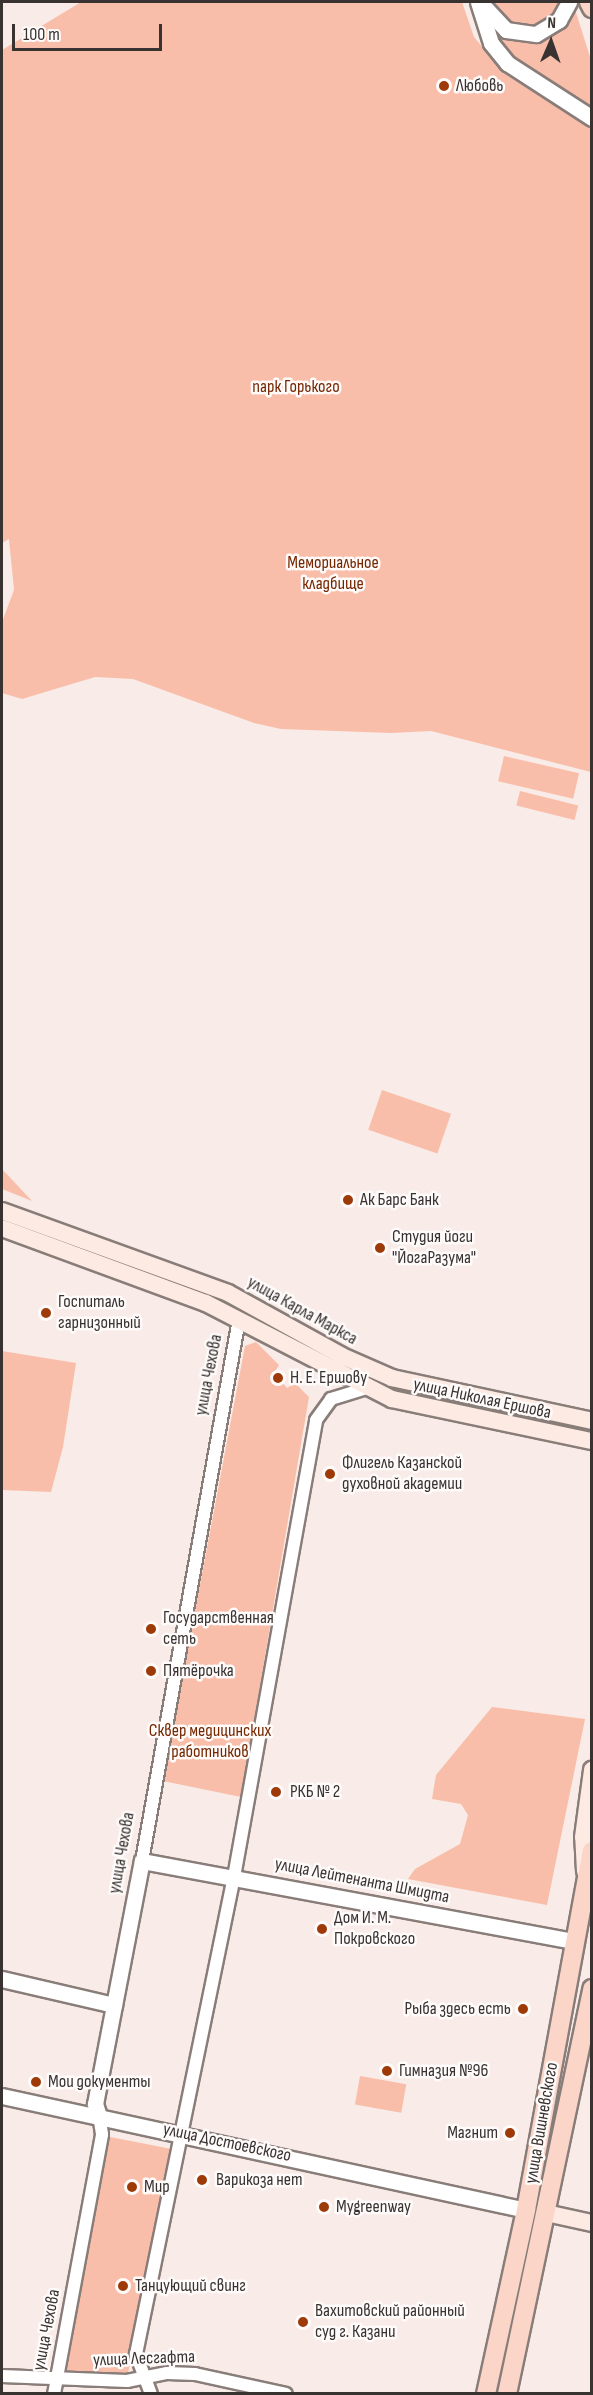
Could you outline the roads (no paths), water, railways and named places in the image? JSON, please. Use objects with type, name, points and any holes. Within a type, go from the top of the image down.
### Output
[{"type":"main road","points":[[589,2],[591,8]]},
{"type":"main road","name":"улица Карла Маркса","points":[[2,1211],[228,1293],[342,1356],[392,1378],[591,1421]]},
{"type":"main road","name":"улица Карла Маркса","points":[[2,1228],[178,1292],[239,1319],[367,1388]]},
{"type":"main road","name":"улица Николая Ершова","points":[[367,1388],[423,1408],[591,1441]]},
{"type":"main road","points":[[585,1883],[583,1837],[591,1770]]},
{"type":"main road","name":"улица Вишневского","points":[[486,2394],[526,2210],[591,1851]]},
{"type":"main road","name":"улица Вишневского","points":[[507,2394],[591,1989]]},
{"type":"main road","name":"улица Достоевского","points":[[526,2210],[591,2223]]},
{"type":"street","points":[[479,2],[506,30],[536,34],[559,20],[569,2]]},
{"type":"street","points":[[479,2],[491,43],[507,63],[591,118]]},
{"type":"street","name":"улица Чехова","points":[[54,2394],[102,2134],[95,2104],[239,1319]]},
{"type":"street","points":[[151,2394],[136,2354],[234,1877],[316,1420],[331,1399],[367,1388]]},
{"type":"street","name":"улица Лейтенанта Шмидта","points":[[141,1861],[575,1941]]},
{"type":"street","points":[[2,1978],[114,2005]]},
{"type":"street","name":"улица Достоевского","points":[[2,2096],[183,2133],[526,2210]]},
{"type":"street","name":"улица Лесгафта","points":[[2,2376],[57,2379],[144,2378],[195,2374],[286,2394]]},
{"type":"place","name":"Любовь","points":[[444,86]]},
{"type":"place","name":"Ак Барс Банк","points":[[348,1200]]},
{"type":"place","name":"Студия йоги \"ЙогаРазума\"","points":[[380,1248]]},
{"type":"place","name":"Госпиталь гарнизонный","points":[[46,1313]]},
{"type":"place","name":"Н. Е. Ершову","points":[[278,1378]]},
{"type":"place","name":"Флигель Казанской духовной академии","points":[[330,1474]]},
{"type":"place","name":"Государственная сеть","points":[[151,1629]]},
{"type":"place","name":"Пятёрочка","points":[[151,1671]]},
{"type":"place","name":"РКБ № 2","points":[[276,1792]]},
{"type":"place","name":"Дом И. М. Покровского","points":[[322,1929]]},
{"type":"place","name":"Рыба здесь есть","points":[[523,2009]]},
{"type":"place","name":"Гимназия №96","points":[[387,2071]]},
{"type":"place","name":"Мои документы","points":[[36,2082]]},
{"type":"place","name":"Магнит","points":[[510,2133]]},
{"type":"place","name":"Варикоза нет","points":[[202,2180]]},
{"type":"place","name":"Мир","points":[[132,2187]]},
{"type":"place","name":"Mygreenway","points":[[324,2207]]},
{"type":"place","name":"Танцующий свинг","points":[[123,2286]]},
{"type":"place","name":"Вахитовский районный суд г. Казани","points":[[303,2322]]},
{"type":"park label","name":"парк Горького","points":[[296,387]]},
{"type":"park label","name":"Мемориальное кладбище","points":[[333,574]]},
{"type":"park label","name":"Сквер медицинских работников","points":[[210,1742]]}]
